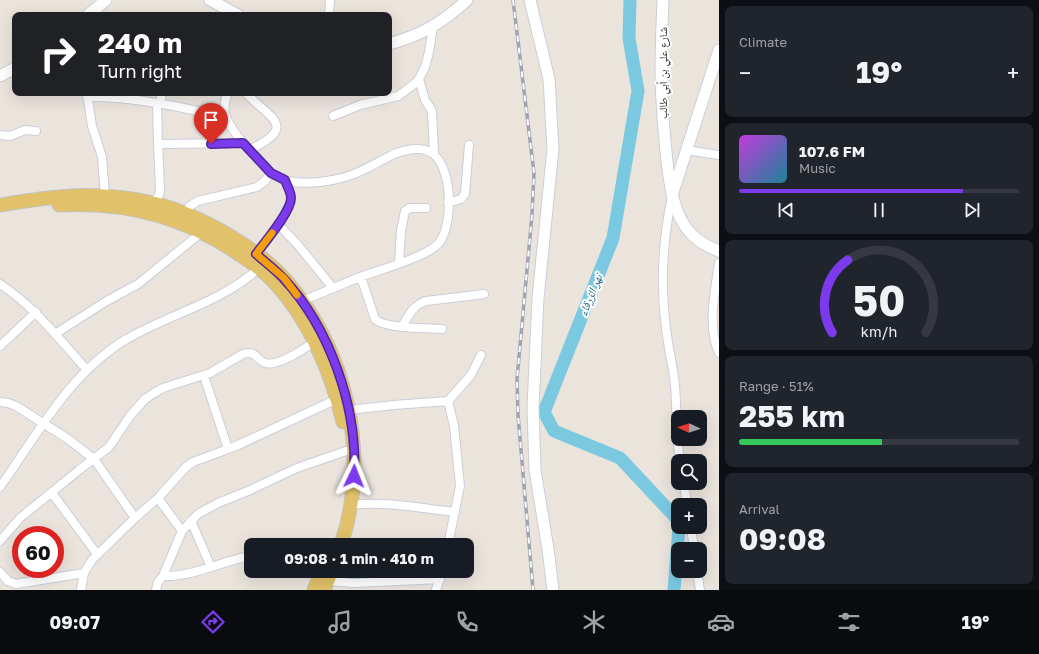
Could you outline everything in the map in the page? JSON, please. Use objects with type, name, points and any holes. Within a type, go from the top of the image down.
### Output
[{"type":"main road","points":[[4,208],[63,196],[83,195],[105,196],[154,203],[184,214],[218,230],[256,254],[274,269],[289,293],[326,367],[343,424],[346,452],[343,497],[334,538]]},
{"type":"main road","points":[[4,208],[89,204],[118,206],[157,214],[185,224],[223,243],[259,268],[302,302],[316,324],[330,353],[340,378],[349,410],[354,449],[354,476],[351,505],[343,538]]},
{"type":"main road","points":[[314,590],[326,578]]},
{"type":"street","points":[[92,12],[106,0]]},
{"type":"street","points":[[210,0],[232,12]]},
{"type":"street","points":[[329,12],[330,0]]},
{"type":"street","points":[[392,43],[409,39],[433,27],[467,0]]},
{"type":"street","points":[[530,0],[548,79],[553,149],[538,298],[533,408],[535,470],[553,590]]},
{"type":"street","name":"شارع علي بن أبي طالب","points":[[662,0],[661,78],[663,125],[672,194],[677,210],[686,228],[702,243],[719,251]]},
{"type":"street","name":"شارع علي بن أبي طالب","points":[[665,145],[668,96],[669,0]]},
{"type":"street","points":[[333,116],[360,104],[398,96],[419,79],[428,57],[433,27]]},
{"type":"street","points":[[679,454],[676,426],[675,386],[666,328],[663,293],[663,266],[666,229],[672,194],[686,150],[715,76],[719,50]]},
{"type":"street","points":[[0,76],[12,70]]},
{"type":"street","points":[[419,79],[425,100],[432,112],[434,154]]},
{"type":"street","points":[[87,96],[92,126],[102,157],[105,196]]},
{"type":"street","points":[[98,96],[159,104],[209,115],[225,116]]},
{"type":"street","points":[[154,203],[159,195],[160,189],[158,144],[159,104],[161,96]]},
{"type":"street","points":[[227,96],[225,102],[225,116],[243,143],[271,173],[285,180],[316,182],[340,178],[363,170],[393,154],[410,149],[427,150],[434,154],[441,164],[446,176],[448,203],[445,232],[439,242],[429,251],[333,288],[302,302]]},
{"type":"street","points":[[249,96],[270,114],[275,120],[276,127],[275,133],[271,139],[249,150]]},
{"type":"street","points":[[0,135],[10,136],[25,130],[36,131]]},
{"type":"street","points":[[158,144],[243,143]]},
{"type":"street","points":[[448,203],[461,200],[465,194],[469,145]]},
{"type":"street","points":[[686,150],[719,155]]},
{"type":"street","points":[[184,214],[190,206],[198,201],[257,186],[266,181],[271,173]]},
{"type":"street","points":[[399,263],[401,231],[405,211],[410,208],[426,208]]},
{"type":"street","points":[[278,224],[298,245],[333,288]]},
{"type":"street","points":[[55,334],[99,306],[138,284],[202,232]]},
{"type":"street","points":[[719,263],[713,311],[716,327],[714,338],[719,354]]},
{"type":"street","points":[[0,487],[43,424],[71,387],[98,359],[125,340],[228,291],[248,278],[259,268]]},
{"type":"street","points":[[361,277],[375,319],[380,323],[402,327],[442,330]]},
{"type":"street","points":[[0,284],[21,298],[36,312],[87,370]]},
{"type":"street","points":[[402,327],[413,309],[420,303],[484,294]]},
{"type":"street","points":[[0,346],[36,312]]},
{"type":"street","points":[[0,541],[20,518],[109,447],[136,407],[154,392],[204,376],[248,352],[254,354],[263,362],[270,364],[299,352],[314,342]]},
{"type":"street","points":[[349,410],[448,401],[471,375],[482,354]]},
{"type":"street","points":[[204,376],[228,449]]},
{"type":"street","points":[[81,590],[84,573],[87,566],[97,554],[158,498],[190,464],[228,449],[336,399]]},
{"type":"street","points":[[448,401],[454,426],[460,486],[449,538]]},
{"type":"street","points":[[0,402],[16,406],[68,439],[94,459],[135,518]]},
{"type":"street","points":[[156,590],[158,582],[163,576],[182,531],[191,521],[207,508],[298,468],[346,452]]},
{"type":"street","points":[[52,493],[97,554]]},
{"type":"street","points":[[158,498],[182,531]]},
{"type":"street","points":[[351,505],[390,504],[455,512]]},
{"type":"street","points":[[191,521],[211,566]]},
{"type":"street","points":[[163,576],[182,576],[211,566],[244,558]]},
{"type":"street","points":[[0,572],[8,581],[16,584],[84,573]]},
{"type":"street","points":[[326,578],[360,582],[406,578]]},
{"type":"street","points":[[436,590],[440,578]]},
{"type":"street","points":[[698,578],[700,590]]},
{"type":"lane","points":[[256,254],[278,224],[291,201],[290,193],[285,180]]},
{"type":"waterway","name":"نهر الزرقاء","points":[[630,0],[629,38],[638,91],[613,238],[544,412],[554,431],[620,458],[671,513]]},
{"type":"waterway","name":"نهر الزرقاء","points":[[674,590],[678,534]]},
{"type":"railway","points":[[513,0],[534,173],[532,215],[517,379],[518,415],[533,590]]},
{"type":"slow traffic","points":[[272,233],[256,254],[284,278],[297,295]]},
{"type":"route","points":[[211,144],[243,143],[271,173],[285,180],[291,201],[278,224],[256,254],[284,278],[302,302],[330,353],[340,378],[349,410],[353,433],[354,476]]}]
